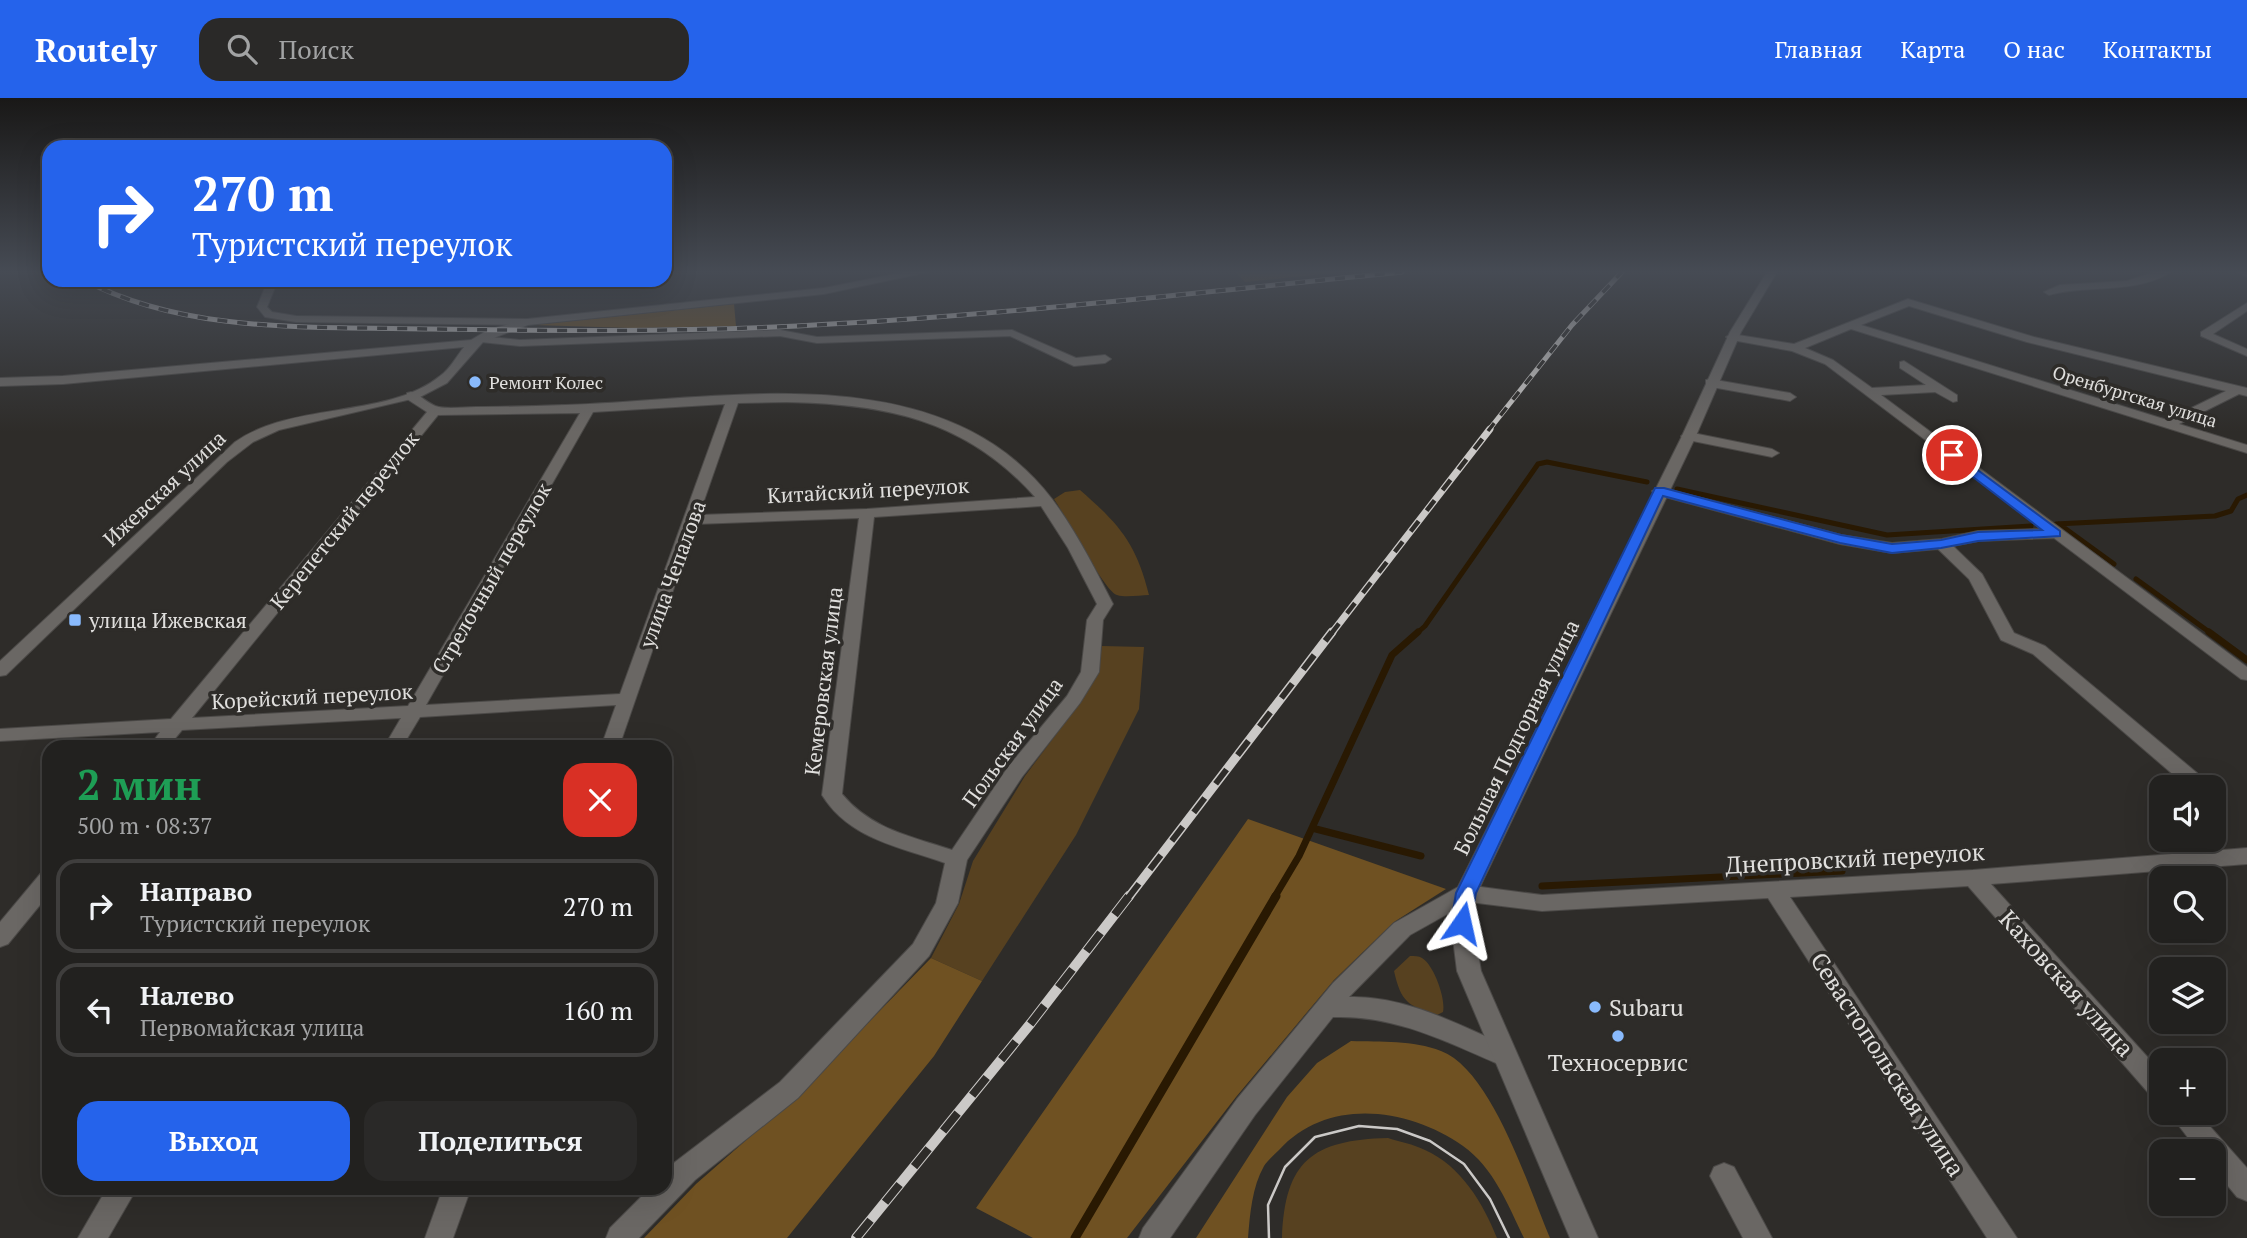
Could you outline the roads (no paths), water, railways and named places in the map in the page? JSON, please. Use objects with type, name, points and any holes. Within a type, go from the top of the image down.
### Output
[{"type":"street","points":[[478,341],[521,325]]},
{"type":"street","name":"Большая Подгорная улица","points":[[1584,1238],[1469,971],[1462,923],[1466,893],[1688,436],[1738,325]]},
{"type":"street","points":[[1983,325],[2031,340],[2242,391]]},
{"type":"street","points":[[2218,325],[2205,334],[2247,353]]},
{"type":"street","points":[[1795,348],[1853,326]]},
{"type":"street","name":"Оренбургская улица","points":[[1853,326],[2247,449]]},
{"type":"street","points":[[0,382],[63,380],[478,341],[568,342],[780,333],[817,340],[1012,333],[1074,362],[1105,359]]},
{"type":"street","points":[[1732,337],[1795,348],[1829,362],[2247,675]]},
{"type":"street","name":"Ижевская улица","points":[[0,671],[222,459],[251,438],[306,419],[411,396],[450,374],[478,341]]},
{"type":"street","points":[[1904,365],[1953,398]]},
{"type":"street","points":[[1710,383],[1790,397]]},
{"type":"street","points":[[1867,392],[1938,388]]},
{"type":"street","points":[[2168,424],[2242,391]]},
{"type":"street","name":"Керепетский переулок","points":[[164,740],[434,411],[411,396]]},
{"type":"street","name":"Польская улица","points":[[434,411],[588,409],[798,397],[859,400],[904,408],[957,427],[1011,464],[1046,501],[1062,523],[1105,604],[1095,620],[1090,672],[1074,699],[1015,772],[957,859],[947,903],[921,950],[789,1090],[685,1171],[672,1184]]},
{"type":"street","name":"улица Чепалова","points":[[612,740],[733,400]]},
{"type":"street","name":"Стрелочный переулок","points":[[397,740],[588,409]]},
{"type":"street","points":[[1688,436],[1772,453]]},
{"type":"street","points":[[1659,491],[1840,539],[1892,548],[1941,544],[1978,537],[2055,533]]},
{"type":"street","name":"Китайский переулок","points":[[691,520],[867,513],[1046,501]]},
{"type":"street","name":"Кемеровская улица","points":[[867,513],[832,795],[850,817],[871,830],[957,859]]},
{"type":"street","points":[[1941,544],[1976,577],[2007,636],[2039,650],[2186,775]]},
{"type":"street","name":"Корейский переулок","points":[[0,735],[413,714],[627,699]]},
{"type":"street","name":"Днепровский переулок","points":[[1466,893],[1542,903],[1973,878],[2247,856]]},
{"type":"street","name":"Каховская улица","points":[[1973,878],[2149,1076]]},
{"type":"street","points":[[0,938],[42,887]]},
{"type":"street","name":"Севастопольская улица","points":[[1774,890],[2003,1238]]},
{"type":"street","points":[[1153,1238],[1246,1107],[1328,1007],[1402,929],[1466,893]]},
{"type":"street","points":[[1328,1007],[1362,1006],[1416,1018],[1505,1056]]},
{"type":"street","points":[[2192,1125],[2247,1188]]},
{"type":"street","points":[[1724,1176],[1758,1238]]},
{"type":"street","points":[[92,1238],[119,1195]]},
{"type":"street","points":[[439,1238],[454,1195]]},
{"type":"street","name":"Польская улица","points":[[620,1238],[662,1195]]},
{"type":"waterway","points":[[1416,634],[1425,626],[1538,464],[1547,462],[1647,482]]},
{"type":"waterway","points":[[1677,489],[1887,535],[2031,526]]},
{"type":"waterway","points":[[2056,524],[2215,516],[2231,511],[2238,499],[2247,495]]},
{"type":"waterway","points":[[2059,524],[2114,564]]},
{"type":"waterway","points":[[2136,579],[2212,634]]},
{"type":"waterway","points":[[1274,898],[1299,856],[1392,655],[1418,632]]},
{"type":"waterway","points":[[2209,632],[2247,660]]},
{"type":"waterway","points":[[1312,828],[1421,856]]},
{"type":"waterway","points":[[1542,886],[1842,871]]},
{"type":"waterway","points":[[1075,1238],[1276,896]]},
{"type":"tram line","points":[[1269,1238],[1268,1205],[1285,1167],[1315,1137],[1359,1126],[1397,1129],[1430,1141],[1464,1164],[1490,1199],[1509,1238]]},
{"type":"railway","points":[[271,325],[522,330],[812,325]]},
{"type":"railway","points":[[1488,431],[1572,325]]},
{"type":"railway","points":[[1331,634],[1490,429]]},
{"type":"railway","points":[[1128,898],[1332,632]]},
{"type":"railway","points":[[856,1238],[1031,1023],[1129,896]]},
{"type":"place","name":"Ремонт Колес","points":[[475,382]]},
{"type":"place","name":"улица Ижевская","points":[[75,620]]},
{"type":"place","name":"Subaru","points":[[1595,1007]]},
{"type":"place","name":"Техносервис","points":[[1618,1036]]}]
